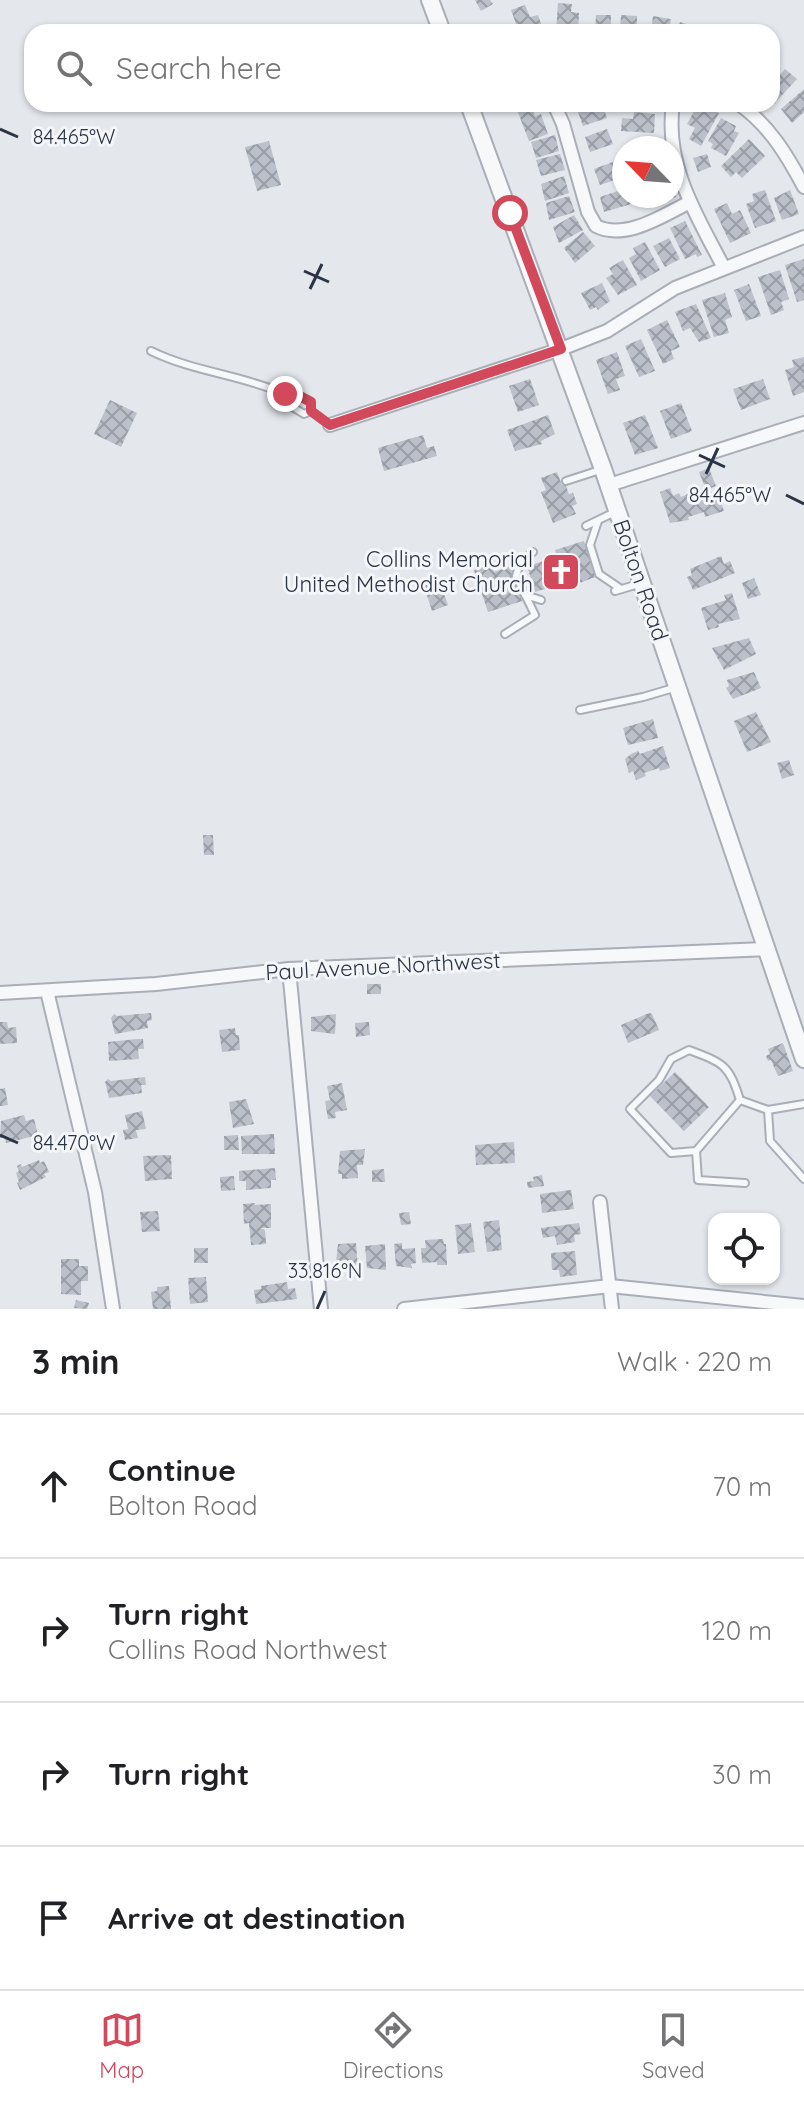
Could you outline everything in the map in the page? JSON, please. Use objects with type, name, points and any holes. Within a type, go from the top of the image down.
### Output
[{"type":"street","points":[[430,0],[439,24]]},
{"type":"street","name":"Bolton Road","points":[[472,112],[618,511],[804,1059]]},
{"type":"street","points":[[558,112],[588,212],[596,226],[615,232],[640,225],[690,202]]},
{"type":"street","points":[[673,112],[673,154],[682,185],[724,268]]},
{"type":"street","points":[[751,112],[781,145],[804,187]]},
{"type":"street","points":[[330,425],[607,331],[675,288],[804,237]]},
{"type":"street","points":[[606,477],[804,423]]},
{"type":"street","name":"Paul Avenue Northwest","points":[[0,993],[156,984],[289,969],[767,949]]},
{"type":"street","points":[[289,969],[321,1309]]},
{"type":"street","points":[[47,991],[95,1192],[113,1309]]},
{"type":"street","points":[[600,1202],[612,1309]]},
{"type":"street","points":[[404,1309],[610,1286],[803,1303]]},
{"type":"lane","points":[[151,351],[187,366],[252,382],[285,394],[294,393],[311,402],[311,411]]},
{"type":"lane","points":[[285,394],[288,404],[295,410],[304,414],[311,411]]},
{"type":"lane","points":[[311,411],[330,425]]},
{"type":"lane","points":[[566,481],[606,477]]},
{"type":"lane","points":[[586,526],[618,511]]},
{"type":"lane","points":[[598,521],[590,545],[599,574],[618,590],[642,582]]},
{"type":"lane","points":[[505,634],[535,615],[516,576],[520,563],[533,552]]},
{"type":"lane","points":[[525,595],[541,600]]},
{"type":"lane","points":[[580,710],[678,686]]},
{"type":"lane","points":[[689,1050],[713,1059],[732,1074],[740,1100],[696,1151],[671,1153],[630,1109],[659,1080],[671,1059],[689,1050]]},
{"type":"lane","points":[[740,1100],[768,1110],[804,1104]]},
{"type":"lane","points":[[768,1110],[770,1141],[804,1179]]},
{"type":"lane","points":[[696,1151],[698,1180],[745,1183]]},
{"type":"building","points":[[475,0],[490,0],[493,4],[481,11]]},
{"type":"building","points":[[558,3],[572,4],[571,12],[579,13],[578,24],[557,24]]},
{"type":"building","points":[[525,5],[530,17],[538,15],[541,24],[516,24],[511,10]]},
{"type":"building","points":[[596,15],[611,15],[611,24],[595,24]]},
{"type":"building","points":[[621,15],[637,16],[637,24],[620,24]]},
{"type":"building","points":[[653,16],[671,19],[670,24],[652,24]]},
{"type":"building","points":[[785,69],[797,79],[780,97],[780,73]]},
{"type":"building","points":[[804,89],[804,112],[792,123],[781,109]]},
{"type":"building","points":[[518,112],[534,112],[535,116],[541,114],[548,134],[529,141]]},
{"type":"building","points":[[578,112],[605,112],[607,118],[583,126]]},
{"type":"building","points":[[634,112],[655,114],[654,133],[621,131],[622,118],[633,119]]},
{"type":"building","points":[[694,112],[719,113],[701,146],[689,139],[695,128],[687,124]]},
{"type":"building","points":[[721,118],[736,126],[734,131],[739,133],[726,156],[711,148],[713,144],[708,141]]},
{"type":"building","points":[[607,129],[612,144],[590,152],[585,137]]},
{"type":"building","points":[[555,135],[559,151],[536,158],[531,142]]},
{"type":"building","points":[[749,139],[765,156],[742,178],[736,172],[731,177],[721,166]]},
{"type":"building","points":[[269,141],[281,185],[257,191],[245,147]]},
{"type":"building","points":[[560,154],[565,170],[541,176],[536,160]]},
{"type":"building","points":[[707,154],[711,167],[698,172],[693,158]]},
{"type":"building","points":[[612,162],[612,181],[600,185],[594,169]]},
{"type":"building","points":[[564,176],[569,193],[545,201],[541,184]]},
{"type":"building","points":[[765,190],[776,221],[755,228],[746,204],[754,201],[752,194]]},
{"type":"building","points":[[790,190],[799,214],[782,220],[774,198]]},
{"type":"building","points":[[612,193],[612,208],[618,208],[604,212],[600,197]]},
{"type":"building","points":[[569,196],[575,212],[549,220],[546,203]]},
{"type":"building","points":[[727,203],[732,214],[740,210],[751,233],[730,243],[714,209]]},
{"type":"building","points":[[574,215],[583,230],[559,243],[553,227]]},
{"type":"building","points":[[685,221],[702,255],[685,259],[670,228]]},
{"type":"building","points":[[583,232],[595,246],[575,263],[564,248]]},
{"type":"building","points":[[669,238],[680,259],[665,267],[653,246]]},
{"type":"building","points":[[645,242],[660,270],[641,281],[629,258],[636,254],[633,248]]},
{"type":"building","points":[[804,259],[804,300],[797,302],[785,265]]},
{"type":"building","points":[[623,260],[637,285],[618,295],[606,278],[613,274],[609,268]]},
{"type":"building","points":[[780,270],[789,299],[781,302],[784,310],[771,315],[758,277]]},
{"type":"building","points":[[602,283],[610,301],[598,310],[596,307],[590,310],[581,293]]},
{"type":"building","points":[[749,284],[761,316],[746,321],[734,290]]},
{"type":"building","points":[[725,293],[732,317],[725,320],[729,333],[714,337],[702,300]]},
{"type":"building","points":[[696,304],[711,338],[699,342],[690,328],[683,331],[675,312]]},
{"type":"building","points":[[667,320],[680,347],[671,351],[674,359],[663,364],[647,330]]},
{"type":"building","points":[[641,339],[655,371],[639,377],[625,346]]},
{"type":"building","points":[[617,352],[625,376],[616,379],[620,390],[608,394],[596,360]]},
{"type":"building","points":[[804,357],[804,392],[793,396],[785,370],[794,367],[792,360]]},
{"type":"building","points":[[530,379],[539,405],[518,412],[509,386]]},
{"type":"building","points":[[763,379],[770,399],[741,410],[733,389]]},
{"type":"building","points":[[110,400],[137,413],[121,447],[94,434]]},
{"type":"building","points":[[681,403],[692,431],[671,439],[660,411]]},
{"type":"building","points":[[548,415],[555,434],[541,441],[542,444],[515,451],[507,430]]},
{"type":"building","points":[[645,415],[658,448],[635,455],[623,423]]},
{"type":"building","points":[[423,435],[427,448],[434,446],[437,456],[384,471],[378,448]]},
{"type":"building","points":[[709,468],[716,486],[711,488],[710,485],[705,487],[699,472]]},
{"type":"building","points":[[557,472],[562,485],[565,484],[569,494],[573,493],[577,504],[572,506],[576,514],[553,523],[541,492],[546,490],[541,478]]},
{"type":"building","points":[[670,488],[673,496],[679,493],[681,497],[702,488],[710,500],[719,497],[724,511],[705,517],[704,512],[688,517],[689,520],[670,523],[660,492]]},
{"type":"building","name":"Collins Memorial United Methodist Church","points":[[584,541],[595,577],[567,588],[566,583],[535,592],[527,566],[557,557],[555,550]]},
{"type":"building","points":[[721,556],[724,564],[730,561],[735,573],[693,590],[687,577],[692,575],[690,569]]},
{"type":"building","points":[[491,564],[494,572],[511,566],[522,601],[488,612],[474,570]]},
{"type":"building","points":[[754,578],[761,595],[748,599],[742,583]]},
{"type":"building","points":[[439,580],[448,605],[432,611],[424,586]]},
{"type":"building","points":[[732,593],[740,619],[718,624],[719,627],[708,630],[701,608],[726,600],[724,595]]},
{"type":"building","points":[[749,638],[756,654],[724,670],[712,648]]},
{"type":"building","points":[[754,672],[761,688],[733,699],[726,688],[729,686],[727,680]]},
{"type":"building","points":[[756,712],[771,742],[747,752],[734,721]]},
{"type":"building","points":[[653,719],[658,738],[628,745],[623,728]]},
{"type":"building","points":[[663,746],[670,768],[644,773],[646,776],[636,780],[633,771],[629,773],[625,759],[631,754]]},
{"type":"building","points":[[789,760],[794,775],[782,779],[777,763]]},
{"type":"building","points":[[203,835],[213,835],[214,855],[204,855]]},
{"type":"building","points":[[367,984],[381,984],[381,994],[367,994]]},
{"type":"building","points":[[151,1013],[148,1028],[115,1034],[111,1018],[114,1014]]},
{"type":"building","points":[[649,1013],[659,1030],[628,1043],[621,1025]]},
{"type":"building","points":[[336,1014],[335,1034],[311,1031],[311,1017]]},
{"type":"building","points":[[0,1022],[7,1022],[8,1028],[16,1027],[17,1043],[0,1044]]},
{"type":"building","points":[[369,1022],[370,1035],[356,1037],[355,1023]]},
{"type":"building","points":[[235,1028],[240,1050],[222,1052],[219,1030]]},
{"type":"building","points":[[143,1039],[144,1049],[138,1049],[139,1059],[109,1061],[108,1042]]},
{"type":"building","points":[[783,1043],[793,1071],[778,1076],[766,1056],[770,1054],[768,1049]]},
{"type":"building","points":[[675,1072],[709,1107],[684,1131],[650,1096]]},
{"type":"building","points":[[145,1077],[146,1085],[141,1085],[142,1093],[109,1098],[105,1082],[108,1079]]},
{"type":"building","points":[[342,1083],[347,1110],[335,1112],[336,1118],[328,1119],[325,1101],[330,1100],[327,1086]]},
{"type":"building","points":[[5,1088],[8,1105],[0,1106],[0,1089]]},
{"type":"building","points":[[246,1099],[254,1124],[233,1128],[229,1102]]},
{"type":"building","points":[[142,1111],[146,1129],[136,1130],[138,1138],[125,1140],[123,1130],[128,1129],[125,1115]]},
{"type":"building","points":[[24,1115],[26,1121],[34,1119],[38,1135],[6,1143],[5,1137],[0,1138],[1,1121]]},
{"type":"building","points":[[274,1134],[275,1154],[242,1154],[241,1136]]},
{"type":"building","points":[[238,1135],[239,1150],[224,1150],[224,1136]]},
{"type":"building","points":[[514,1142],[515,1163],[476,1165],[475,1145]]},
{"type":"building","points":[[365,1149],[363,1165],[357,1165],[358,1178],[342,1179],[342,1174],[338,1174],[340,1151]]},
{"type":"building","points":[[171,1155],[172,1179],[145,1181],[143,1156]]},
{"type":"building","points":[[39,1160],[40,1163],[44,1161],[49,1172],[44,1174],[46,1177],[20,1190],[17,1166]]},
{"type":"building","points":[[275,1168],[276,1180],[271,1180],[271,1188],[246,1190],[246,1181],[239,1181],[239,1171]]},
{"type":"building","points":[[384,1169],[385,1182],[372,1182],[372,1170]]},
{"type":"building","points":[[542,1175],[544,1186],[528,1188],[527,1182]]},
{"type":"building","points":[[234,1176],[235,1190],[221,1191],[220,1177]]},
{"type":"building","points":[[571,1190],[574,1209],[542,1213],[540,1194]]},
{"type":"building","points":[[243,1204],[271,1204],[271,1228],[260,1228],[265,1230],[266,1244],[251,1245],[249,1223],[244,1224]]},
{"type":"building","points":[[158,1211],[160,1231],[142,1232],[140,1212]]},
{"type":"building","points":[[409,1212],[411,1224],[401,1225],[399,1213]]},
{"type":"building","points":[[499,1220],[502,1250],[487,1252],[483,1222]]},
{"type":"building","points":[[471,1223],[475,1252],[458,1254],[455,1225]]},
{"type":"building","points":[[579,1223],[581,1234],[574,1235],[575,1242],[557,1245],[555,1236],[543,1238],[541,1228]]},
{"type":"building","points":[[443,1239],[447,1265],[422,1263],[421,1248],[426,1248],[425,1240]]},
{"type":"building","points":[[356,1243],[358,1270],[335,1272],[338,1244]]},
{"type":"building","points":[[402,1243],[402,1249],[415,1248],[416,1263],[411,1264],[412,1268],[396,1266],[394,1244]]},
{"type":"building","points":[[385,1244],[386,1270],[367,1268],[365,1246]]},
{"type":"building","points":[[194,1248],[208,1248],[208,1263],[194,1263]]},
{"type":"building","points":[[575,1251],[577,1275],[560,1277],[559,1270],[552,1270],[551,1253]]},
{"type":"building","points":[[61,1259],[79,1259],[79,1266],[88,1266],[88,1281],[81,1281],[81,1295],[61,1294]]},
{"type":"building","points":[[206,1277],[208,1302],[190,1304],[188,1278]]},
{"type":"building","points":[[287,1282],[288,1289],[295,1288],[297,1299],[256,1304],[254,1290]]},
{"type":"building","points":[[169,1286],[171,1309],[153,1309],[151,1292],[157,1291],[157,1287]]},
{"type":"building","points":[[76,1300],[89,1303],[87,1309],[74,1308]]},
{"type":"place","name":"Collins Memorial United Methodist Church","points":[[561,572]]},
{"type":"route","points":[[285,394],[294,393],[311,402],[311,411],[330,425],[561,349],[510,213]]}]
